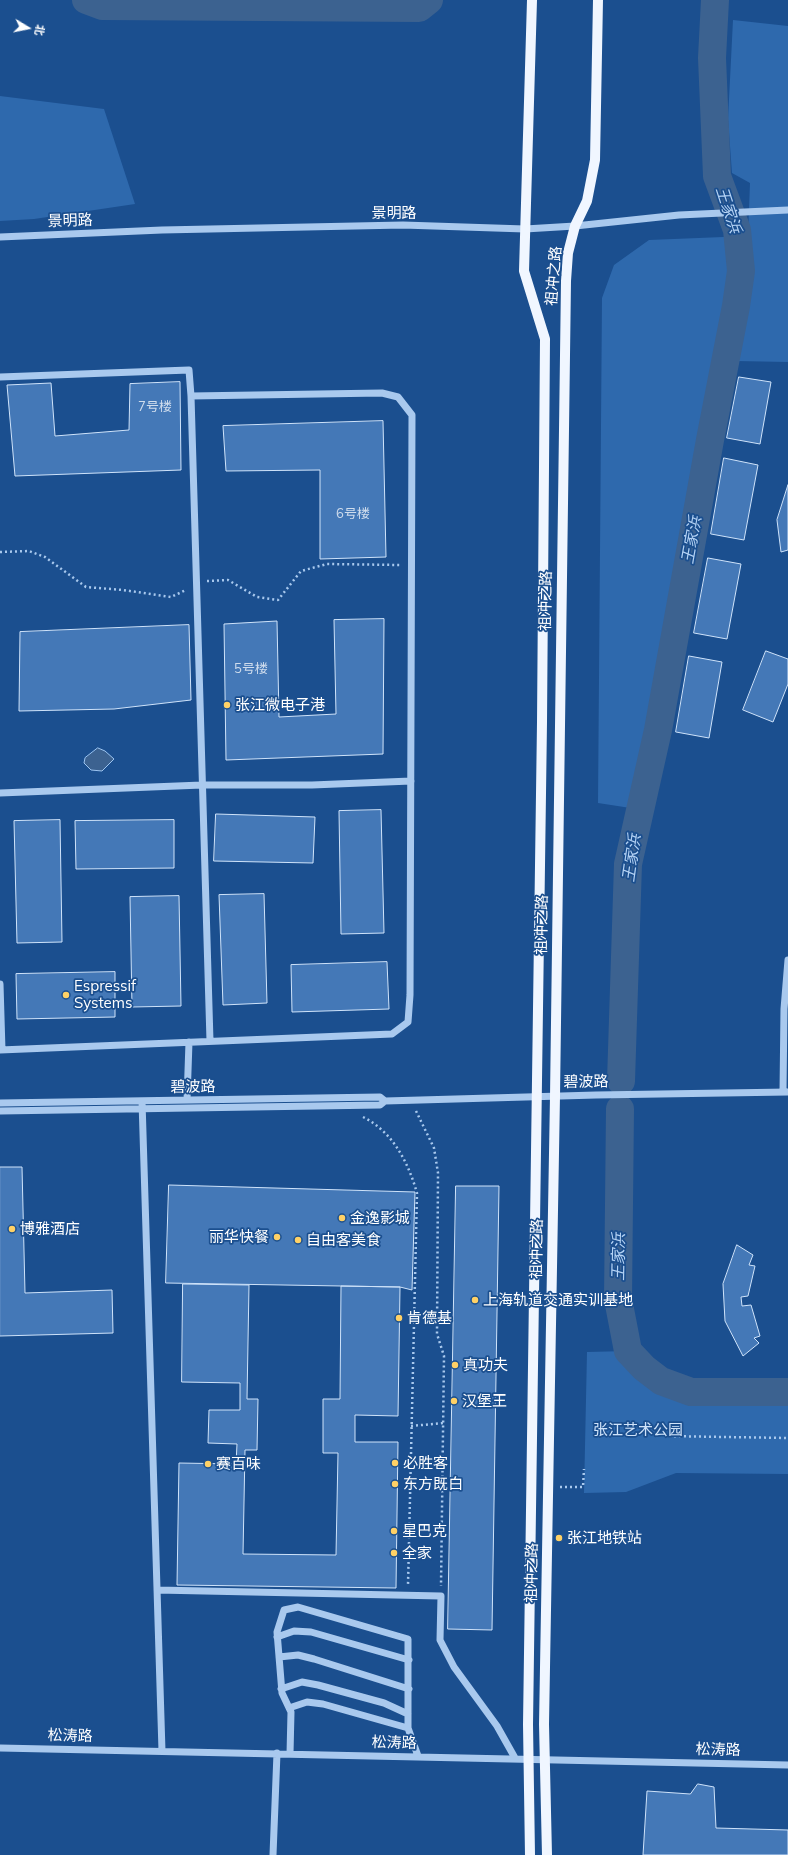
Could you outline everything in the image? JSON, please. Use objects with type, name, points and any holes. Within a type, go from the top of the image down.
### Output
[{"type":"main road","name":"祖冲之路","points":[[530,1855],[528,1759],[542,714],[545,339],[524,271],[532,0]]},
{"type":"main road","name":"祖冲之路","points":[[547,1855],[544,1759],[566,281],[568,253],[575,226],[587,201],[595,160],[598,0]]},
{"type":"street","name":"景明路","points":[[0,237],[162,230],[388,226],[525,229],[704,214],[788,210]]},
{"type":"street","points":[[0,377],[190,370],[210,1041]]},
{"type":"street","points":[[0,984],[1,1050],[392,1034],[408,1022],[410,994],[412,415],[398,397],[382,392],[191,396]]},
{"type":"street","points":[[0,793],[202,785],[312,785],[411,781]]},
{"type":"street","points":[[786,1092],[784,1008],[788,960]]},
{"type":"street","points":[[187,1100],[189,1042]]},
{"type":"street","name":"碧波路","points":[[0,1103],[380,1105],[385,1101],[409,1100],[786,1092]]},
{"type":"street","name":"碧波路","points":[[0,1111],[142,1104],[187,1100],[380,1097],[385,1101]]},
{"type":"street","points":[[142,1104],[162,1751]]},
{"type":"street","points":[[157,1590],[441,1596],[440,1640],[454,1667],[497,1726],[515,1758]]},
{"type":"street","points":[[290,1754],[291,1712],[281,1689],[277,1632],[284,1610],[298,1607],[408,1639],[408,1728],[418,1756]]},
{"type":"street","points":[[277,1637],[294,1631],[311,1632],[409,1660]]},
{"type":"street","points":[[279,1657],[298,1655],[409,1689]]},
{"type":"street","points":[[281,1689],[302,1682],[318,1684],[384,1703],[408,1714]]},
{"type":"street","points":[[288,1708],[307,1702],[323,1704],[408,1728]]},
{"type":"street","name":"松涛路","points":[[0,1748],[788,1765]]},
{"type":"street","points":[[273,1855],[277,1753]]},
{"type":"path","points":[[409,1100],[434,1148],[438,1173],[437,1334],[444,1356],[441,1596]]},
{"type":"path","points":[[357,1114],[373,1122],[389,1136],[403,1156],[417,1193],[408,1595]]},
{"type":"path","points":[[411,1426],[444,1423]]},
{"type":"path","points":[[664,1436],[788,1438]]},
{"type":"path","points":[[548,1487],[583,1487],[584,1469]]},
{"type":"green space","points":[[733,20],[788,26],[788,362],[736,361],[650,811],[598,803],[602,298],[614,265],[649,240],[748,236],[750,183],[732,173],[728,119]]},
{"type":"green space","points":[[0,96],[104,109],[135,204],[34,219],[0,221]]},
{"type":"green space","name":"张江艺术公园","points":[[628,1351],[644,1368],[661,1381],[691,1392],[788,1392],[788,1474],[676,1473],[626,1492],[584,1493],[587,1352]]},
{"type":"shaded area","points":[[98,748],[105,751],[114,759],[102,771],[91,770],[84,763],[85,758]]},
{"type":"building","points":[[739,377],[771,382],[760,444],[727,438]]},
{"type":"building","points":[[180,382],[181,470],[15,476],[7,385],[51,383],[55,436],[129,430],[130,384]]},
{"type":"building","points":[[383,421],[386,557],[320,559],[320,470],[226,471],[223,426]]},
{"type":"building","points":[[724,458],[758,465],[744,540],[711,534]]},
{"type":"building","points":[[788,485],[788,550],[781,552],[777,520]]},
{"type":"building","points":[[708,558],[741,564],[727,639],[694,633]]},
{"type":"building","points":[[384,619],[383,754],[226,760],[224,624],[277,621],[279,717],[336,714],[334,620]]},
{"type":"building","points":[[189,625],[191,700],[114,709],[19,711],[20,632]]},
{"type":"building","points":[[766,651],[788,659],[788,684],[773,722],[743,710]]},
{"type":"building","points":[[689,656],[722,662],[709,738],[676,732]]},
{"type":"building","points":[[381,810],[384,933],[341,934],[339,811]]},
{"type":"building","points":[[216,814],[315,817],[313,863],[214,861]]},
{"type":"building","points":[[60,820],[62,942],[17,943],[14,821]]},
{"type":"building","points":[[174,820],[174,868],[76,869],[75,821]]},
{"type":"building","points":[[264,894],[267,1003],[223,1005],[219,895]]},
{"type":"building","points":[[179,896],[181,1006],[132,1007],[130,897]]},
{"type":"building","points":[[387,962],[389,1009],[292,1012],[291,965]]},
{"type":"building","name":"Espressif Systems","points":[[115,972],[115,1017],[17,1019],[16,974]]},
{"type":"building","name":"博雅酒店","points":[[0,1167],[22,1167],[25,1293],[112,1290],[113,1333],[0,1336]]},
{"type":"building","points":[[169,1185],[415,1192],[412,1290],[400,1287],[166,1283]]},
{"type":"building","name":"上海轨道交通实训基地","points":[[456,1186],[499,1186],[492,1630],[448,1629]]},
{"type":"building","points":[[737,1245],[753,1255],[749,1265],[755,1266],[748,1296],[741,1297],[742,1306],[751,1305],[760,1336],[754,1338],[759,1343],[743,1356],[725,1321],[723,1284]]},
{"type":"building","points":[[183,1284],[249,1285],[247,1399],[258,1399],[257,1450],[245,1450],[243,1554],[336,1555],[338,1453],[323,1453],[323,1399],[340,1399],[341,1286],[400,1287],[398,1416],[355,1415],[355,1442],[398,1442],[396,1588],[177,1585],[179,1463],[236,1464],[237,1444],[208,1443],[209,1410],[240,1410],[240,1383],[182,1382]]},
{"type":"building","points":[[698,1784],[714,1787],[716,1828],[788,1830],[788,1855],[643,1855],[647,1791],[690,1794]]},
{"type":"waterway","points":[[86,0],[102,6],[419,8],[429,0]]},
{"type":"waterway","name":"王家浜","points":[[621,1081],[628,864],[658,730],[710,440],[736,306],[741,271],[737,230],[717,176],[712,58],[715,0]]},
{"type":"waterway","name":"王家浜","points":[[620,1109],[618,1299],[628,1351],[644,1368],[661,1381],[691,1392],[788,1392]]},
{"type":"place","name":"张江微电子港","points":[[227,705]]},
{"type":"place","name":"Espressif Systems","points":[[66,995]]},
{"type":"place","name":"金逸影城","points":[[342,1218]]},
{"type":"place","name":"博雅酒店","points":[[12,1229]]},
{"type":"place","name":"丽华快餐","points":[[277,1237]]},
{"type":"place","name":"自由客美食","points":[[298,1240]]},
{"type":"place","name":"上海轨道交通实训基地","points":[[475,1300]]},
{"type":"place","name":"肯德基","points":[[399,1318]]},
{"type":"place","name":"真功夫","points":[[455,1365]]},
{"type":"place","name":"汉堡王","points":[[454,1401]]},
{"type":"place","name":"必胜客","points":[[395,1463]]},
{"type":"place","name":"赛百味","points":[[208,1464]]},
{"type":"place","name":"东方既白","points":[[395,1484]]},
{"type":"place","name":"星巴克","points":[[394,1531]]},
{"type":"place","name":"张江地铁站","points":[[559,1538]]},
{"type":"place","name":"全家","points":[[394,1553]]}]
